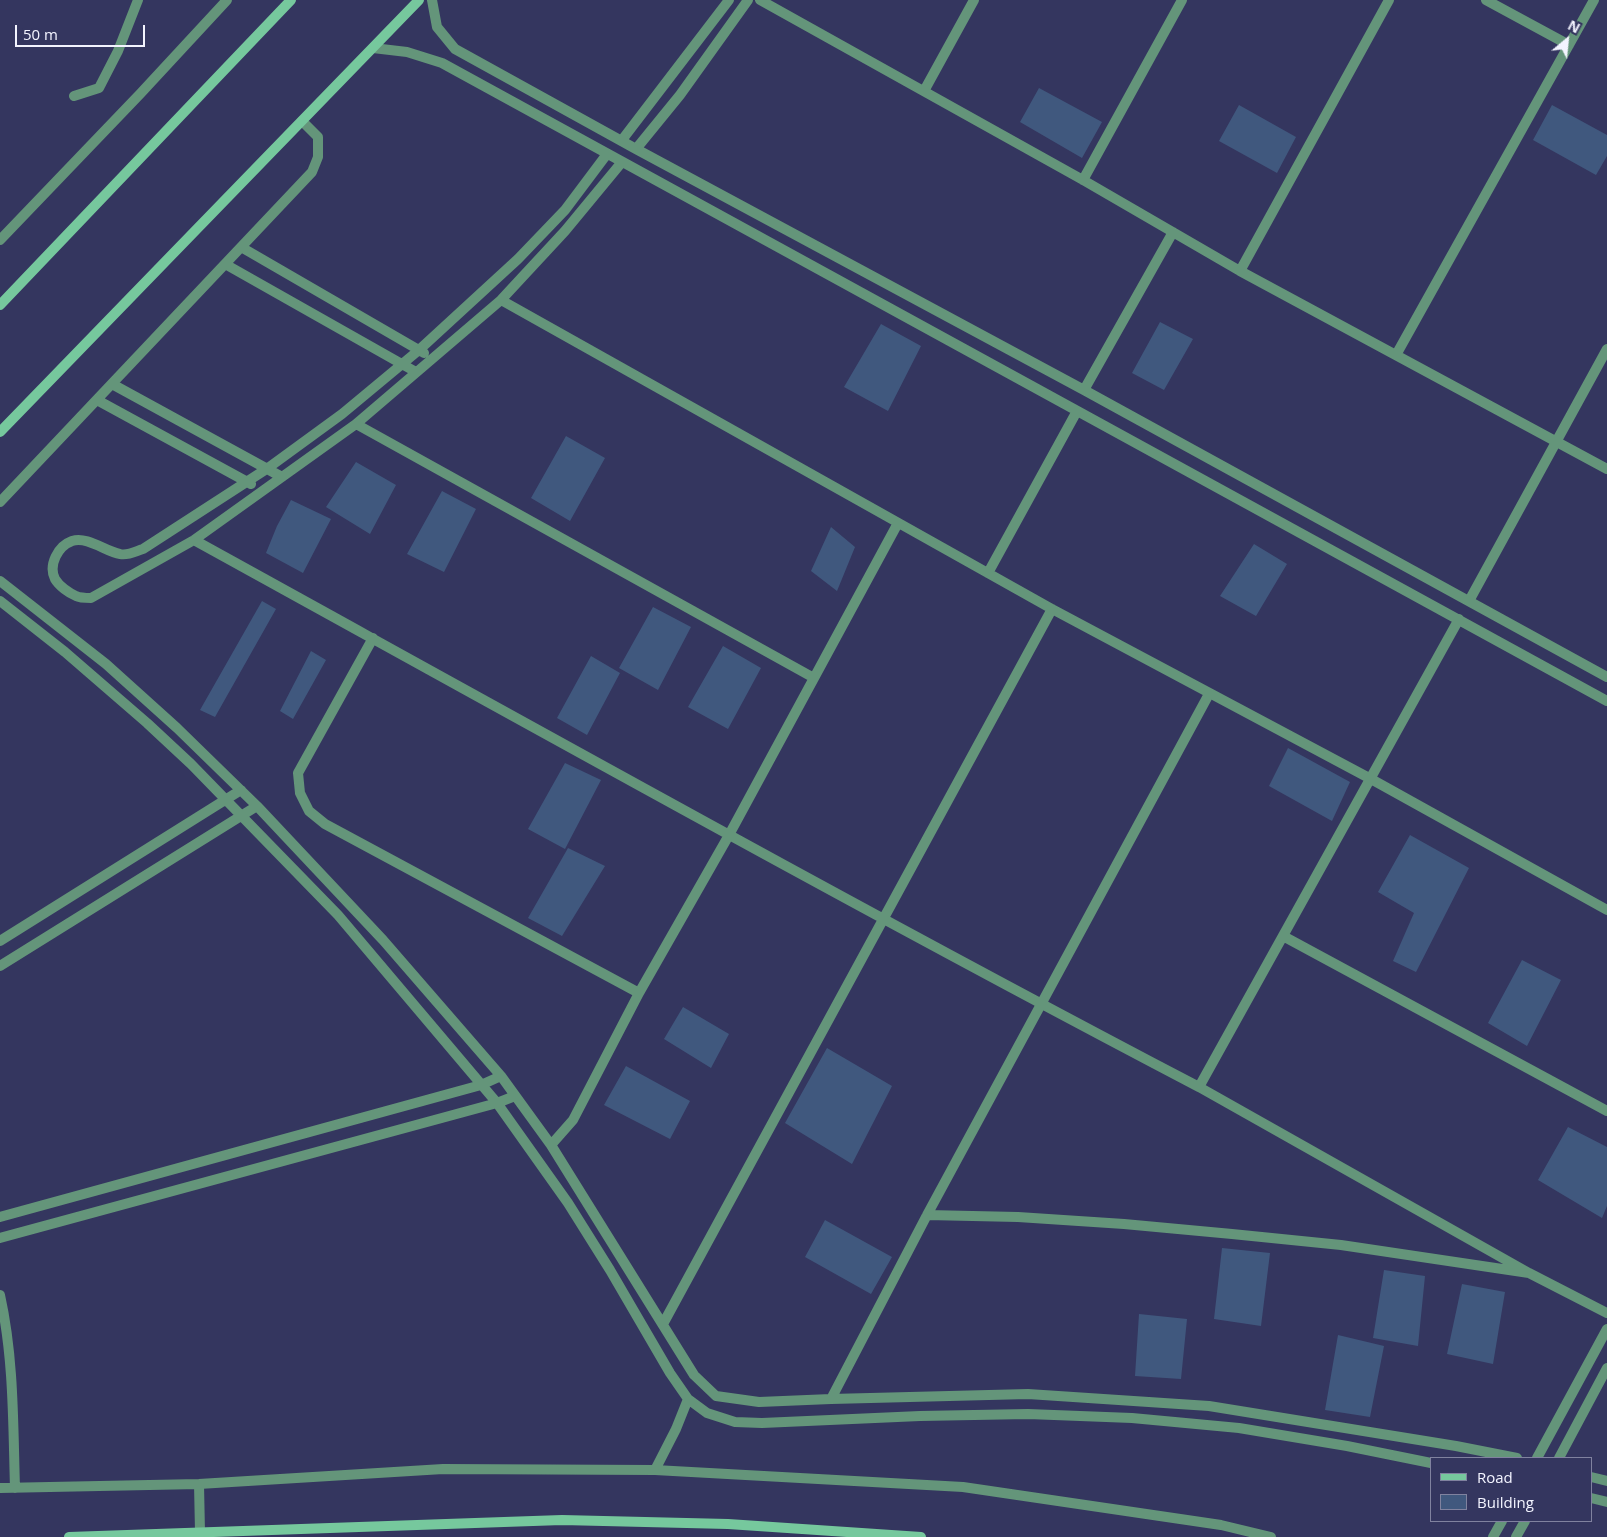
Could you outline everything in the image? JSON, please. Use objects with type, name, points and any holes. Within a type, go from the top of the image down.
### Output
[{"type":"main road","points":[[0,304],[291,0]]},
{"type":"main road","points":[[0,432],[419,0]]},
{"type":"main road","points":[[69,1537],[562,1520],[728,1524],[921,1537]]},
{"type":"street","points":[[74,96],[99,88],[118,51],[138,0]]},
{"type":"street","points":[[0,240],[227,0]]},
{"type":"street","points":[[432,0],[437,27],[455,49],[636,149],[1084,390],[1607,677]]},
{"type":"street","points":[[622,140],[729,0]]},
{"type":"street","points":[[636,149],[680,95],[748,0]]},
{"type":"street","points":[[760,0],[1083,180],[1240,271],[1607,469]]},
{"type":"street","points":[[924,91],[974,0]]},
{"type":"street","points":[[1083,180],[1182,0]]},
{"type":"street","points":[[1240,271],[1389,0]]},
{"type":"street","points":[[1486,0],[1569,45]]},
{"type":"street","points":[[1396,355],[1594,0]]},
{"type":"street","points":[[373,48],[407,52],[442,63],[1607,701]]},
{"type":"street","points":[[0,502],[312,172],[318,156],[318,137],[302,121]]},
{"type":"street","points":[[607,154],[565,210],[518,259],[419,350],[342,414],[248,482],[143,548],[121,555],[98,545],[75,540],[64,545],[56,554],[53,566],[55,579],[64,589],[77,597],[91,598],[194,540],[356,424],[501,300],[566,231],[622,162]]},
{"type":"street","points":[[1084,390],[1173,232]]},
{"type":"street","points":[[241,247],[433,358]]},
{"type":"street","points":[[225,264],[416,372]]},
{"type":"street","points":[[501,300],[1052,609],[1371,779],[1607,910]]},
{"type":"street","points":[[1469,601],[1607,349]]},
{"type":"street","points":[[112,384],[282,477]]},
{"type":"street","points":[[97,400],[262,491]]},
{"type":"street","points":[[988,573],[1077,412]]},
{"type":"street","points":[[356,424],[814,678]]},
{"type":"street","points":[[551,1145],[573,1120],[639,993],[729,834],[898,523]]},
{"type":"street","points":[[194,540],[1041,1004],[1199,1087],[1529,1273],[1607,1313]]},
{"type":"street","points":[[0,581],[106,664],[178,728],[257,806],[383,940],[501,1076],[551,1145],[694,1374],[716,1396],[759,1402],[1028,1394],[1209,1406],[1456,1446],[1512,1457]]},
{"type":"street","points":[[0,601],[65,652],[147,723],[338,915],[497,1103],[568,1203],[688,1400],[707,1413],[735,1422],[762,1423],[920,1416],[1028,1414],[1132,1418],[1240,1428],[1347,1446],[1430,1463]]},
{"type":"street","points":[[663,1324],[1052,609]]},
{"type":"street","points":[[1199,1087],[1459,619]]},
{"type":"street","points":[[373,638],[298,773],[300,793],[309,811],[325,824],[639,993]]},
{"type":"street","points":[[831,1399],[927,1215],[1209,694]]},
{"type":"street","points":[[0,941],[241,790]]},
{"type":"street","points":[[0,966],[257,806]]},
{"type":"street","points":[[1283,936],[1607,1111]]},
{"type":"street","points":[[0,1217],[481,1085],[501,1076]]},
{"type":"street","points":[[0,1238],[497,1103],[515,1096]]},
{"type":"street","points":[[927,1215],[1018,1217],[1232,1234],[1341,1245],[1529,1273]]},
{"type":"street","points":[[0,1295],[4,1311],[12,1386],[15,1488]]},
{"type":"street","points":[[1538,1457],[1607,1329]]},
{"type":"street","points":[[1560,1457],[1607,1368]]},
{"type":"street","points":[[655,1470],[676,1429],[688,1400]]},
{"type":"street","points":[[0,1488],[199,1484],[443,1469],[655,1470],[964,1487],[1221,1525],[1271,1537]]},
{"type":"street","points":[[1592,1477],[1607,1482]]},
{"type":"street","points":[[199,1484],[200,1532]]},
{"type":"street","points":[[1592,1498],[1607,1502]]},
{"type":"street","points":[[1493,1537],[1501,1522]]},
{"type":"street","points":[[1516,1537],[1524,1522]]},
{"type":"building","points":[[1039,88],[1102,122],[1082,158],[1020,122]]},
{"type":"building","points":[[1239,105],[1296,137],[1277,173],[1219,141]]},
{"type":"building","points":[[1552,105],[1607,135],[1607,156],[1596,175],[1533,140]]},
{"type":"building","points":[[1160,322],[1193,339],[1164,390],[1132,373]]},
{"type":"building","points":[[881,324],[921,346],[888,411],[844,387]]},
{"type":"building","points":[[566,436],[605,458],[570,521],[531,498]]},
{"type":"building","points":[[356,462],[396,485],[370,534],[326,507]]},
{"type":"building","points":[[442,491],[476,509],[444,572],[407,554]]},
{"type":"building","points":[[291,500],[331,519],[303,573],[266,553],[277,526]]},
{"type":"building","points":[[831,527],[855,547],[837,591],[811,571]]},
{"type":"building","points":[[1254,544],[1287,564],[1256,616],[1220,596]]},
{"type":"building","points":[[262,601],[276,609],[215,717],[200,710]]},
{"type":"building","points":[[653,607],[691,627],[658,690],[619,668]]},
{"type":"building","points":[[723,646],[761,668],[728,729],[688,707]]},
{"type":"building","points":[[311,651],[326,660],[293,719],[280,711]]},
{"type":"building","points":[[591,656],[620,673],[587,735],[557,718]]},
{"type":"building","points":[[1288,748],[1350,782],[1332,821],[1269,786]]},
{"type":"building","points":[[565,763],[601,780],[565,849],[528,829]]},
{"type":"building","points":[[1410,835],[1469,868],[1416,972],[1393,961],[1414,913],[1378,892]]},
{"type":"building","points":[[568,848],[605,866],[562,936],[528,918]]},
{"type":"building","points":[[1522,960],[1561,980],[1527,1046],[1488,1023]]},
{"type":"building","points":[[683,1007],[729,1034],[711,1068],[664,1039]]},
{"type":"building","points":[[827,1048],[892,1086],[852,1164],[785,1123]]},
{"type":"building","points":[[626,1066],[690,1101],[670,1139],[604,1105]]},
{"type":"building","points":[[1568,1127],[1607,1147],[1607,1206],[1602,1218],[1538,1180]]},
{"type":"building","points":[[825,1220],[892,1257],[871,1294],[805,1257]]},
{"type":"building","points":[[1222,1248],[1270,1253],[1261,1326],[1214,1319]]},
{"type":"building","points":[[1384,1270],[1425,1276],[1418,1346],[1373,1338]]},
{"type":"building","points":[[1462,1284],[1505,1292],[1493,1364],[1447,1354]]},
{"type":"building","points":[[1139,1314],[1187,1319],[1181,1379],[1135,1376]]},
{"type":"building","points":[[1338,1335],[1384,1346],[1370,1417],[1325,1410]]}]
